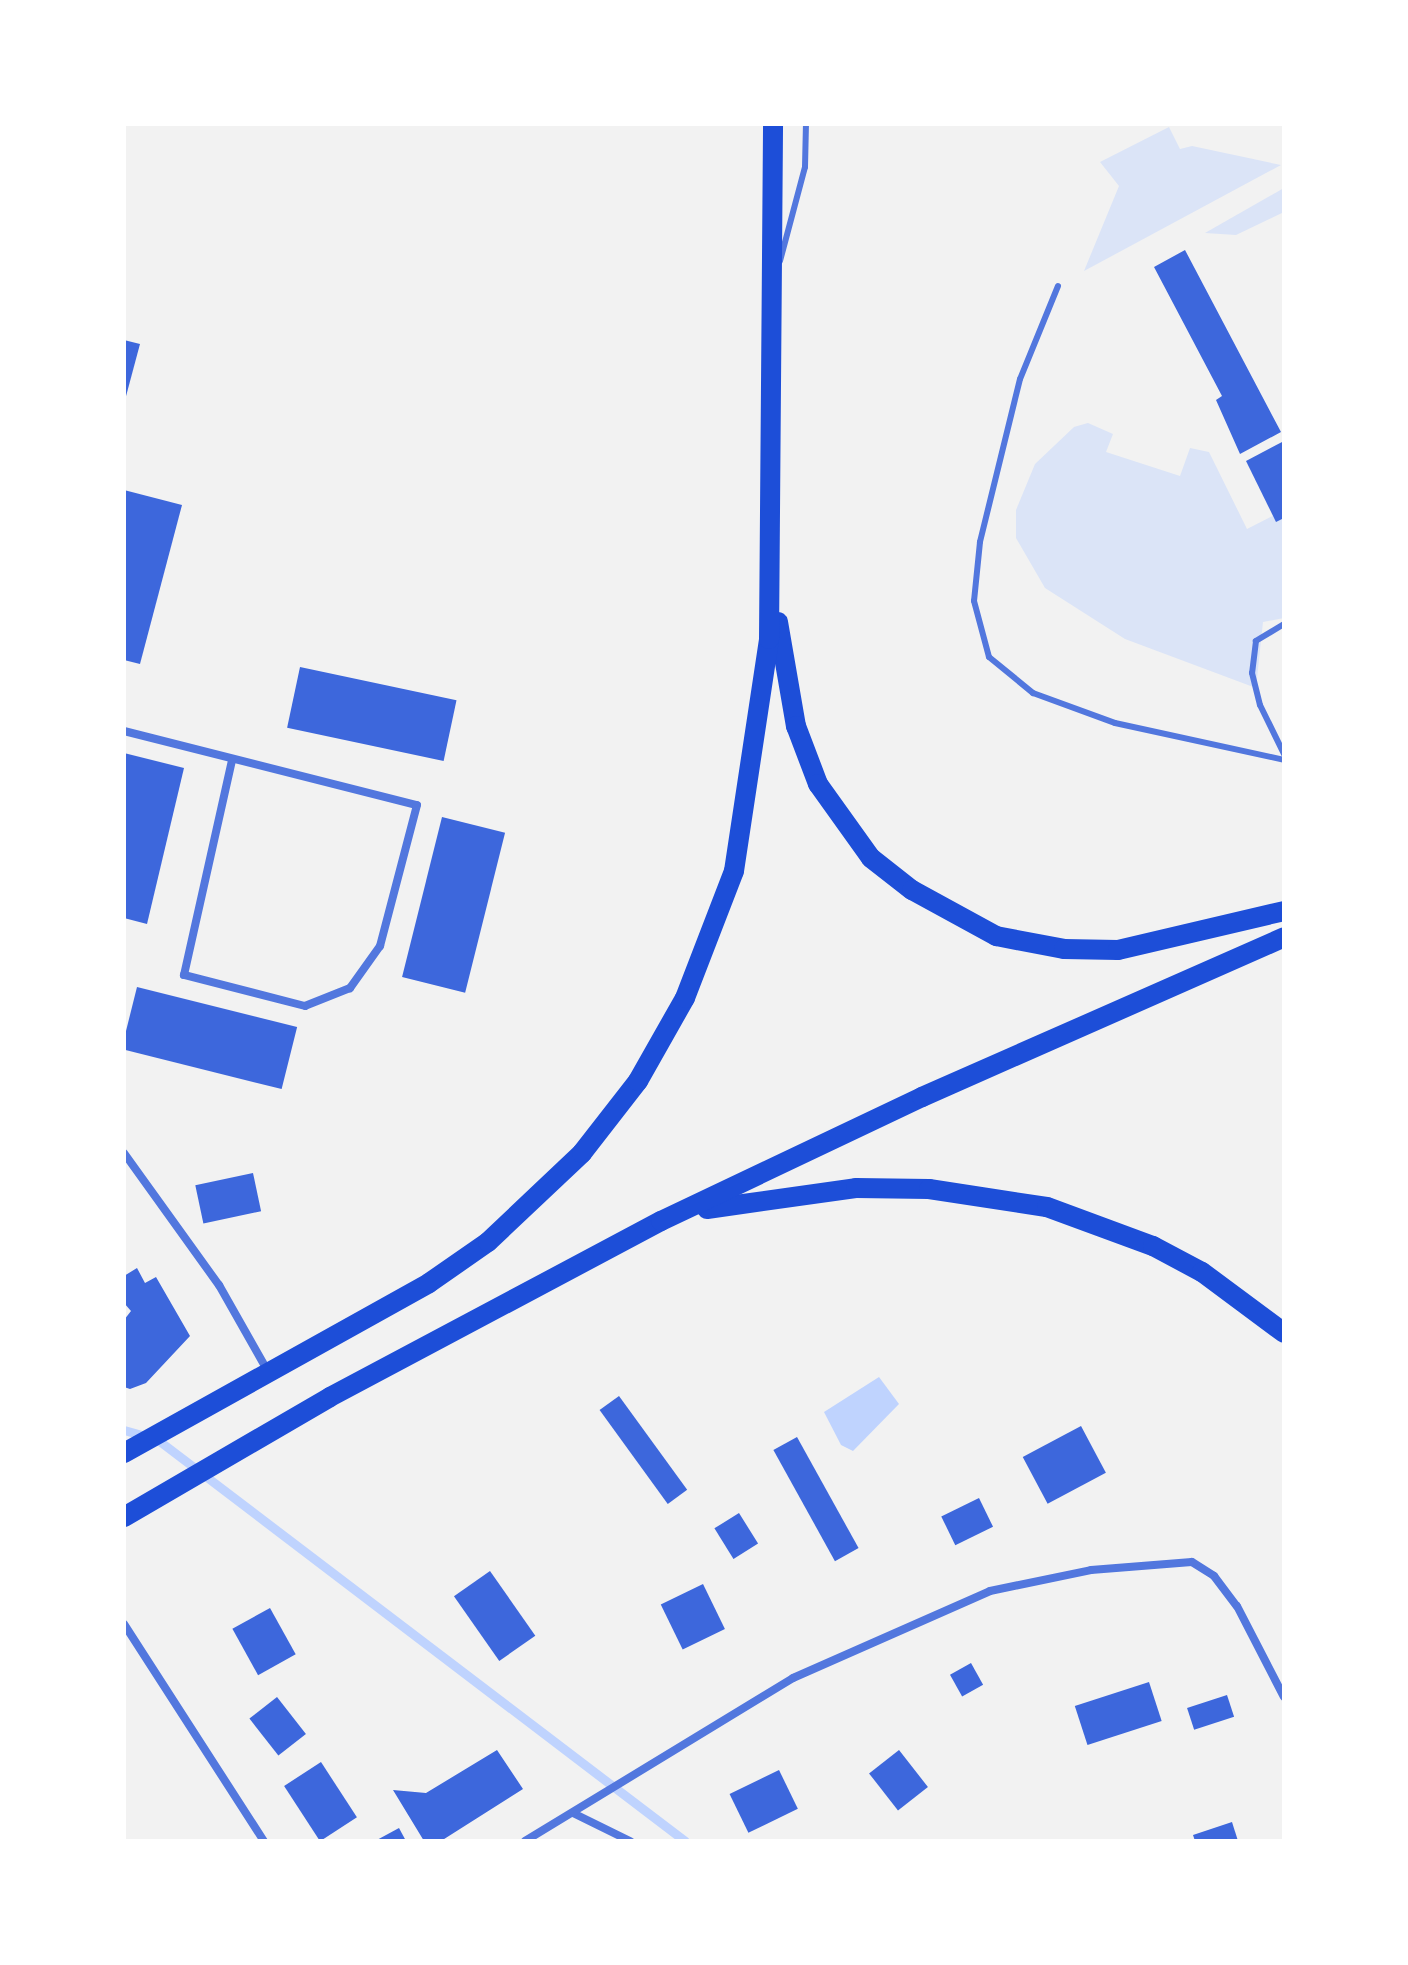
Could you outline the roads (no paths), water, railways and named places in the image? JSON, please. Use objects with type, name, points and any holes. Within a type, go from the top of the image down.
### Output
[{"type":"main road","points":[[131,1449],[267,1370],[429,1283],[488,1242],[571,1164],[638,1081],[685,998],[734,871],[764,691],[772,586],[773,124]]},
{"type":"main road","points":[[772,586],[796,726],[818,784],[871,858],[912,890],[996,936],[1064,949],[1118,950],[1284,911]]},
{"type":"main road","points":[[124,1517],[411,1353],[661,1221],[922,1097],[1284,937]]},
{"type":"main road","points":[[661,1221],[742,1201],[830,1189],[929,1189],[995,1196],[1061,1211],[1153,1246],[1202,1272],[1284,1333]]},
{"type":"street","points":[[124,731],[232,761],[417,805],[380,946],[350,988],[305,1006],[184,975],[232,761]]},
{"type":"street","points":[[124,1153],[219,1285],[267,1370]]},
{"type":"street","points":[[525,1841],[793,1678],[990,1591],[1160,1562],[1192,1562],[1214,1576],[1237,1606],[1284,1697]]},
{"type":"street","points":[[124,1624],[264,1841]]},
{"type":"street","points":[[573,1813],[630,1841]]},
{"type":"lane","points":[[773,285],[805,167],[806,124]]},
{"type":"lane","points":[[1058,286],[1020,379],[980,542],[974,601],[989,657],[1033,693],[1115,723],[1284,760]]},
{"type":"lane","points":[[1284,624],[1256,641],[1252,673],[1260,705],[1284,754]]},
{"type":"water","points":[[879,1377],[899,1404],[853,1451],[841,1445],[824,1412]]},
{"type":"waterway","points":[[124,1430],[158,1440],[685,1841]]}]
